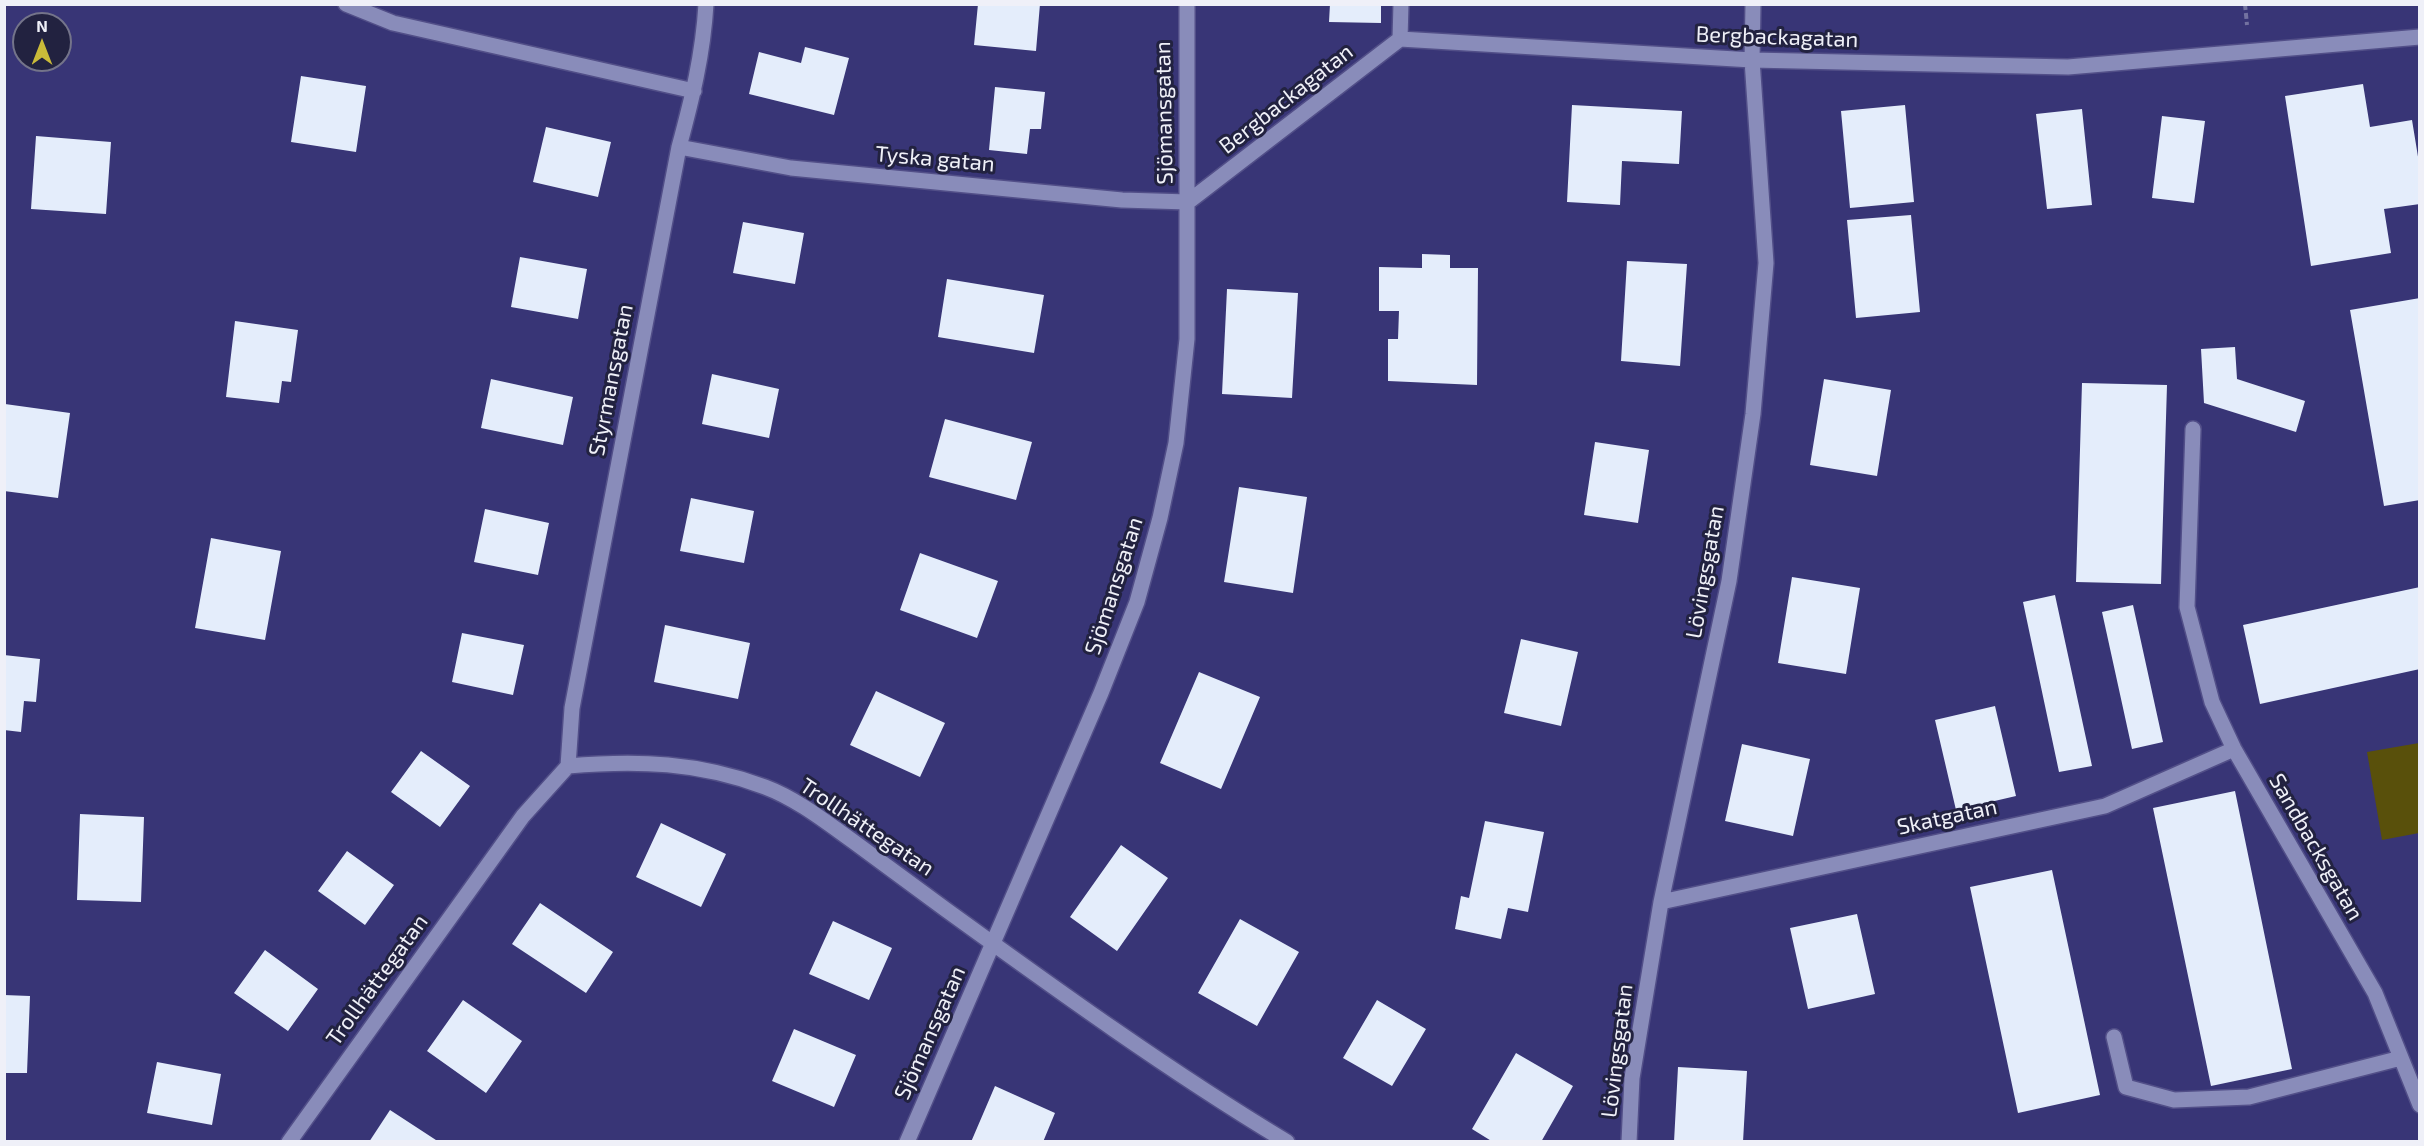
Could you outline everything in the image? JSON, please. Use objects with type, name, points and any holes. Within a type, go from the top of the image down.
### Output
[{"type":"street","points":[[346,4],[393,23],[694,91]]},
{"type":"street","name":"Styrmansgatan","points":[[568,766],[572,708],[679,147],[703,47],[706,4]]},
{"type":"street","name":"Sjömansgatan","points":[[907,1142],[1101,693],[1137,602],[1160,518],[1176,443],[1187,339],[1187,4]]},
{"type":"street","points":[[1400,39],[1401,4]]},
{"type":"street","name":"Lövingsgatan","points":[[1629,1142],[1632,1078],[1661,902],[1729,581],[1753,414],[1766,263],[1752,60],[1753,4]]},
{"type":"street","name":"Bergbackagatan","points":[[1188,202],[1400,39],[1752,60],[2068,67],[2420,37]]},
{"type":"street","name":"Tyska gatan","points":[[679,147],[791,168],[1122,200],[1188,202]]},
{"type":"street","name":"Sandbacksgatan","points":[[2193,429],[2187,606],[2212,702],[2234,749],[2375,993],[2420,1105]]},
{"type":"street","name":"Skatgatan","points":[[1661,902],[2105,806],[2234,749]]},
{"type":"street","name":"Trollhättegatan","points":[[289,1142],[523,816],[568,766],[614,762],[661,763],[707,770],[766,788],[819,817],[994,944],[1215,1099],[1287,1142]]},
{"type":"street","points":[[2114,1037],[2126,1087],[2174,1100],[2249,1097],[2401,1058]]},
{"type":"shaded area","points":[[2419,743],[2419,833],[2382,840],[2367,752]]},
{"type":"building","points":[[978,4],[1040,4],[1036,51],[974,45]]},
{"type":"building","points":[[1330,4],[1381,4],[1381,23],[1329,22]]},
{"type":"building","points":[[805,47],[849,58],[834,115],[749,94],[759,52],[801,63]]},
{"type":"building","points":[[301,76],[366,86],[356,152],[291,142]]},
{"type":"building","points":[[2363,84],[2370,127],[2412,120],[2420,169],[2420,204],[2384,209],[2391,253],[2311,266],[2285,96]]},
{"type":"building","points":[[995,87],[1045,92],[1041,129],[1030,129],[1027,154],[989,150]]},
{"type":"building","points":[[1572,105],[1682,111],[1679,164],[1622,161],[1620,205],[1567,202]]},
{"type":"building","points":[[1905,105],[1914,202],[1850,208],[1841,111]]},
{"type":"building","points":[[2082,109],[2092,205],[2047,209],[2036,114]]},
{"type":"building","points":[[2162,116],[2205,121],[2194,203],[2152,198]]},
{"type":"building","points":[[546,127],[611,142],[598,197],[533,182]]},
{"type":"building","points":[[36,136],[111,142],[106,214],[31,209]]},
{"type":"building","points":[[1911,215],[1920,312],[1856,318],[1847,220]]},
{"type":"building","points":[[743,222],[804,233],[795,284],[733,273]]},
{"type":"building","points":[[1422,254],[1450,255],[1450,268],[1478,268],[1477,385],[1388,381],[1388,339],[1398,339],[1399,311],[1379,311],[1379,267],[1422,268]]},
{"type":"building","points":[[520,257],[587,269],[578,319],[511,307]]},
{"type":"building","points":[[1627,261],[1687,264],[1680,366],[1621,361]]},
{"type":"building","points":[[947,279],[1044,295],[1034,353],[938,337]]},
{"type":"building","points":[[1227,289],[1298,293],[1292,398],[1222,394]]},
{"type":"building","points":[[2420,298],[2420,500],[2384,506],[2350,310]]},
{"type":"building","points":[[235,321],[298,330],[291,382],[282,381],[279,403],[226,397]]},
{"type":"building","points":[[2235,347],[2237,379],[2305,401],[2296,432],[2204,403],[2201,349]]},
{"type":"building","points":[[712,374],[779,389],[769,438],[702,424]]},
{"type":"building","points":[[491,379],[573,397],[563,445],[481,428]]},
{"type":"building","points":[[1824,379],[1891,390],[1877,476],[1810,465]]},
{"type":"building","points":[[2082,383],[2167,385],[2161,584],[2076,582]]},
{"type":"building","points":[[5,404],[70,413],[58,498],[4,491]]},
{"type":"building","points":[[945,419],[1032,442],[1016,500],[929,477]]},
{"type":"building","points":[[1595,442],[1649,450],[1638,523],[1584,515]]},
{"type":"building","points":[[1239,487],[1307,497],[1293,593],[1224,582]]},
{"type":"building","points":[[691,498],[754,511],[744,563],[680,551]]},
{"type":"building","points":[[485,509],[549,523],[538,575],[474,562]]},
{"type":"building","points":[[211,538],[281,551],[265,640],[195,628]]},
{"type":"building","points":[[920,553],[998,581],[977,638],[900,610]]},
{"type":"building","points":[[1792,577],[1860,588],[1846,674],[1778,663]]},
{"type":"building","points":[[2420,587],[2420,669],[2260,704],[2243,625]]},
{"type":"building","points":[[2055,595],[2092,766],[2059,772],[2023,602]]},
{"type":"building","points":[[2133,605],[2163,742],[2132,749],[2102,612]]},
{"type":"building","points":[[665,625],[750,643],[738,699],[654,682]]},
{"type":"building","points":[[462,633],[524,645],[513,695],[452,682]]},
{"type":"building","points":[[1521,639],[1578,652],[1561,726],[1504,713]]},
{"type":"building","points":[[4,655],[40,659],[36,702],[24,701],[21,732],[4,730]]},
{"type":"building","points":[[1199,672],[1260,697],[1221,789],[1160,763]]},
{"type":"building","points":[[876,691],[945,723],[920,777],[850,745]]},
{"type":"building","points":[[1995,706],[2016,796],[1956,810],[1935,720]]},
{"type":"building","points":[[1742,744],[1810,759],[1793,836],[1725,821]]},
{"type":"building","points":[[421,751],[470,786],[440,827],[391,792]]},
{"type":"building","points":[[2235,791],[2292,1069],[2211,1086],[2153,808]]},
{"type":"building","points":[[80,814],[144,817],[141,902],[77,900]]},
{"type":"building","points":[[1485,821],[1544,832],[1528,912],[1508,908],[1501,939],[1455,929],[1461,896],[1469,898]]},
{"type":"building","points":[[661,823],[726,854],[701,907],[636,877]]},
{"type":"building","points":[[1121,845],[1168,878],[1117,951],[1070,917]]},
{"type":"building","points":[[347,851],[394,885],[365,925],[318,891]]},
{"type":"building","points":[[2052,870],[2100,1095],[2018,1113],[1970,887]]},
{"type":"building","points":[[540,903],[613,952],[586,993],[512,944]]},
{"type":"building","points":[[1857,914],[1875,994],[1808,1009],[1790,928]]},
{"type":"building","points":[[1240,919],[1299,952],[1257,1026],[1198,993]]},
{"type":"building","points":[[833,921],[892,948],[869,1000],[809,974]]},
{"type":"building","points":[[265,950],[318,989],[288,1031],[234,993]]},
{"type":"building","points":[[4,995],[30,996],[27,1073],[4,1073]]},
{"type":"building","points":[[463,1000],[522,1041],[486,1093],[427,1051]]},
{"type":"building","points":[[1377,1000],[1426,1029],[1392,1086],[1343,1058]]},
{"type":"building","points":[[794,1029],[856,1055],[834,1107],[772,1081]]},
{"type":"building","points":[[1516,1053],[1573,1086],[1541,1142],[1493,1142],[1472,1129]]},
{"type":"building","points":[[157,1062],[221,1074],[212,1125],[147,1113]]},
{"type":"building","points":[[1678,1067],[1747,1071],[1743,1142],[1674,1142]]},
{"type":"building","points":[[995,1086],[1055,1113],[1043,1142],[971,1142]]},
{"type":"building","points":[[390,1110],[439,1142],[369,1142]]}]
